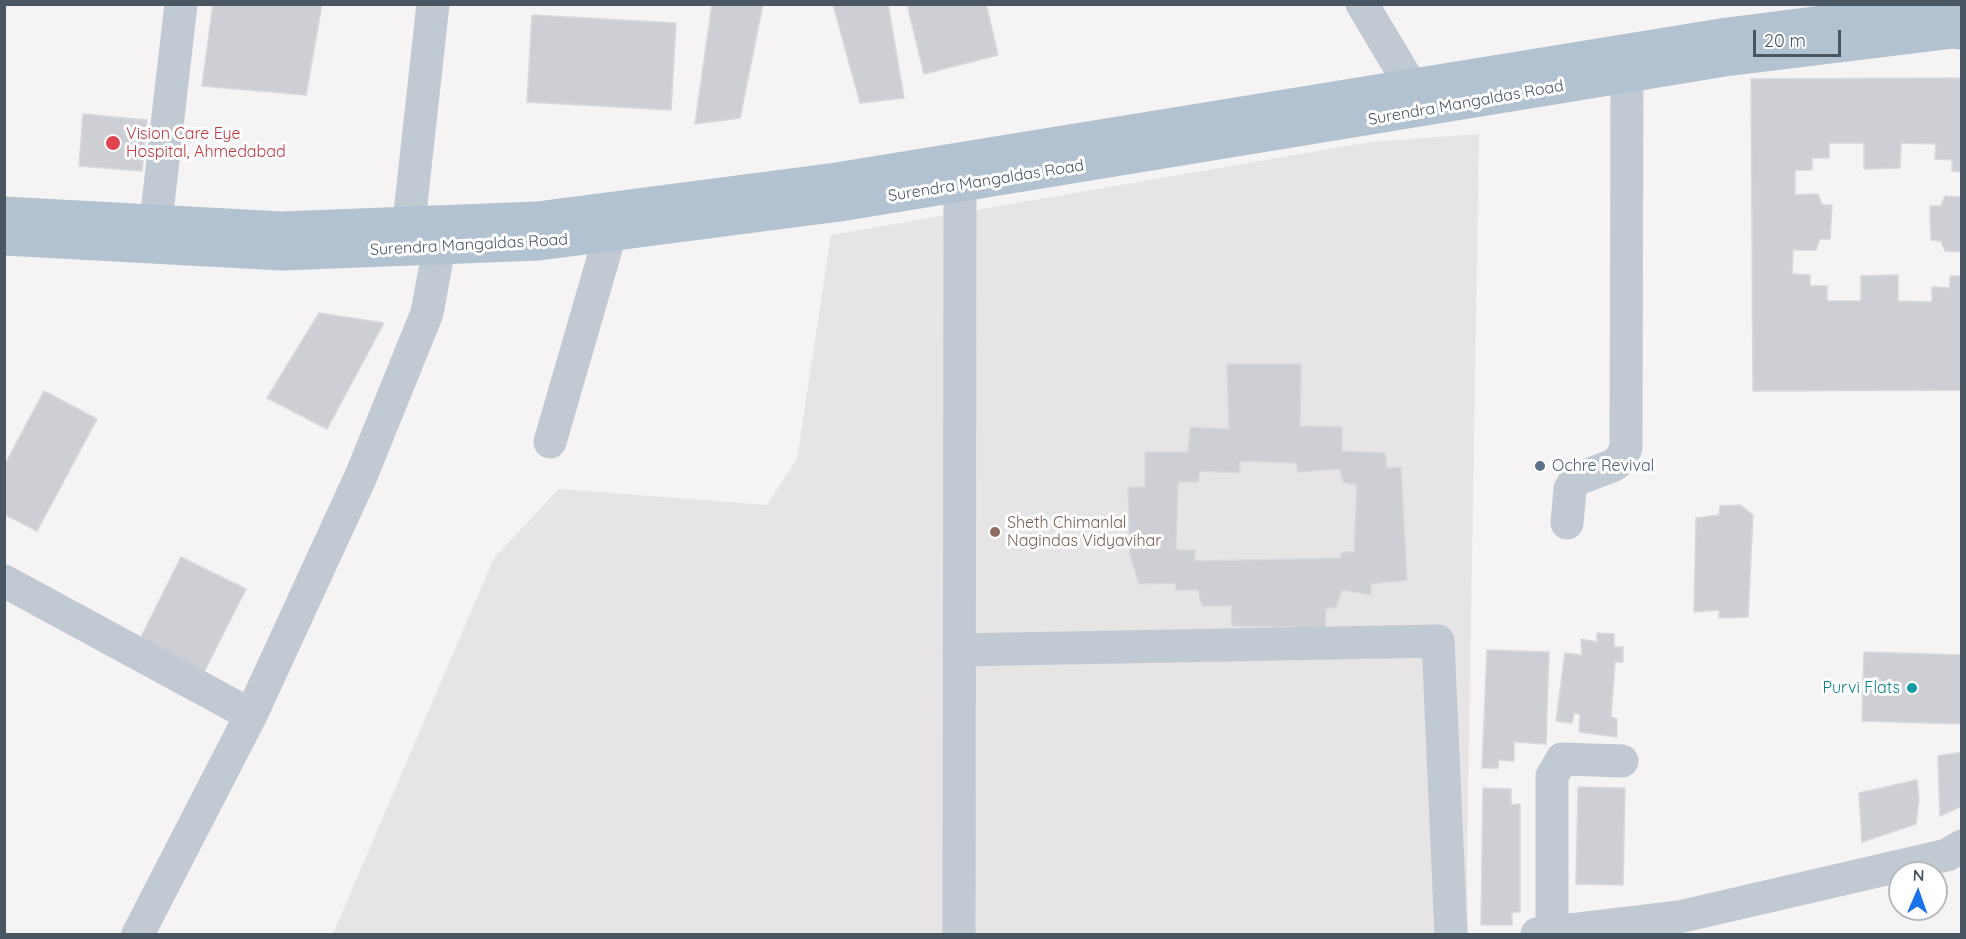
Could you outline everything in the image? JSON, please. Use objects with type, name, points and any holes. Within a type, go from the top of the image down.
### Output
[{"type":"main road","name":"Surendra Mangaldas Road","points":[[4,239],[282,254],[836,179],[1727,34],[1949,6],[1962,8]]},
{"type":"main road","name":"Surendra Mangaldas Road","points":[[4,213],[423,235],[539,244],[840,205],[1743,58],[1952,32],[1962,33]]},
{"type":"street","points":[[156,221],[181,4]]},
{"type":"street","points":[[138,934],[251,715],[361,476],[427,313],[423,235],[433,4]]},
{"type":"street","points":[[1362,4],[1411,86]]},
{"type":"street","points":[[1567,523],[1570,489],[1575,480],[1614,465],[1620,460],[1626,448],[1627,76]]},
{"type":"street","points":[[959,934],[960,186]]},
{"type":"street","points":[[550,442],[610,235]]},
{"type":"street","points":[[4,581],[251,715]]},
{"type":"street","points":[[959,650],[1438,641],[1450,934]]},
{"type":"street","points":[[1622,761],[1562,759],[1552,776],[1545,934],[1679,917],[1947,855],[1962,846]]},
{"type":"shaded area","name":"Sheth Chimanlal Nagindas Vidyavihar","points":[[1479,134],[1467,859],[1468,934],[333,934],[494,558],[559,489],[767,505],[797,459],[831,235],[1370,142]]},
{"type":"building","points":[[213,4],[322,4],[306,95],[202,86]]},
{"type":"building","points":[[712,4],[763,4],[740,118],[695,124]]},
{"type":"building","points":[[833,4],[888,4],[904,98],[860,103]]},
{"type":"building","points":[[907,4],[986,4],[998,55],[924,74]]},
{"type":"building","points":[[532,15],[676,23],[671,110],[527,102]]},
{"type":"building","points":[[1962,78],[1962,390],[1753,391],[1751,79]]},
{"type":"building","name":"Vision Care Eye Hospital, Ahmedabad","points":[[83,114],[147,120],[142,171],[79,166]]},
{"type":"building","points":[[1829,143],[1864,143],[1864,169],[1900,168],[1901,143],[1936,144],[1935,159],[1952,160],[1952,171],[1962,172],[1962,197],[1945,196],[1941,206],[1930,206],[1931,240],[1941,241],[1945,251],[1962,252],[1962,276],[1950,276],[1950,288],[1932,287],[1932,302],[1898,301],[1898,275],[1861,276],[1861,301],[1827,301],[1827,286],[1810,286],[1810,275],[1792,274],[1793,250],[1816,250],[1820,239],[1830,239],[1832,205],[1822,205],[1818,194],[1795,195],[1795,170],[1812,170],[1812,158],[1829,158]]},
{"type":"building","points":[[319,313],[384,323],[327,429],[267,398]]},
{"type":"building","points":[[1227,364],[1301,364],[1300,426],[1342,427],[1342,451],[1385,453],[1387,468],[1401,467],[1407,580],[1371,584],[1371,595],[1342,590],[1336,607],[1326,609],[1325,628],[1232,626],[1231,606],[1202,606],[1198,590],[1176,590],[1175,583],[1139,584],[1130,554],[1128,487],[1145,487],[1145,452],[1188,452],[1190,427],[1229,429]],"holes":[[[1240,461],[1296,463],[1298,472],[1340,469],[1343,482],[1357,485],[1354,552],[1341,552],[1341,558],[1195,561],[1195,550],[1176,550],[1178,482],[1198,482],[1200,471],[1240,473]]]},
{"type":"building","points":[[44,391],[97,419],[37,531],[4,514],[4,466]]},
{"type":"building","points":[[1740,505],[1753,515],[1748,617],[1719,618],[1719,610],[1694,612],[1696,518],[1719,515],[1720,506]]},
{"type":"building","points":[[181,557],[246,589],[202,676],[138,643]]},
{"type":"building","points":[[1597,633],[1614,634],[1614,647],[1623,647],[1623,662],[1615,662],[1611,717],[1617,719],[1617,737],[1579,732],[1580,714],[1574,713],[1572,723],[1556,721],[1565,653],[1582,655],[1581,639],[1597,642]]},
{"type":"building","points":[[1487,650],[1549,652],[1546,744],[1514,742],[1514,761],[1499,760],[1498,768],[1482,768]]},
{"type":"building","name":"Purvi Flats","points":[[1864,652],[1962,655],[1962,724],[1862,721]]},
{"type":"building","points":[[1962,752],[1962,806],[1940,816],[1938,756]]},
{"type":"building","points":[[1917,780],[1919,799],[1916,824],[1862,842],[1859,793]]},
{"type":"building","points":[[1578,787],[1625,788],[1623,885],[1576,884]]},
{"type":"building","points":[[1483,788],[1511,789],[1511,805],[1520,804],[1520,912],[1512,912],[1512,925],[1481,925]]},
{"type":"place","name":"Vision Care Eye Hospital, Ahmedabad","points":[[113,143]]},
{"type":"place","name":"Ochre Revival","points":[[1540,466]]},
{"type":"place","name":"Sheth Chimanlal Nagindas Vidyavihar","points":[[995,532]]},
{"type":"place","name":"Purvi Flats","points":[[1912,688]]}]
